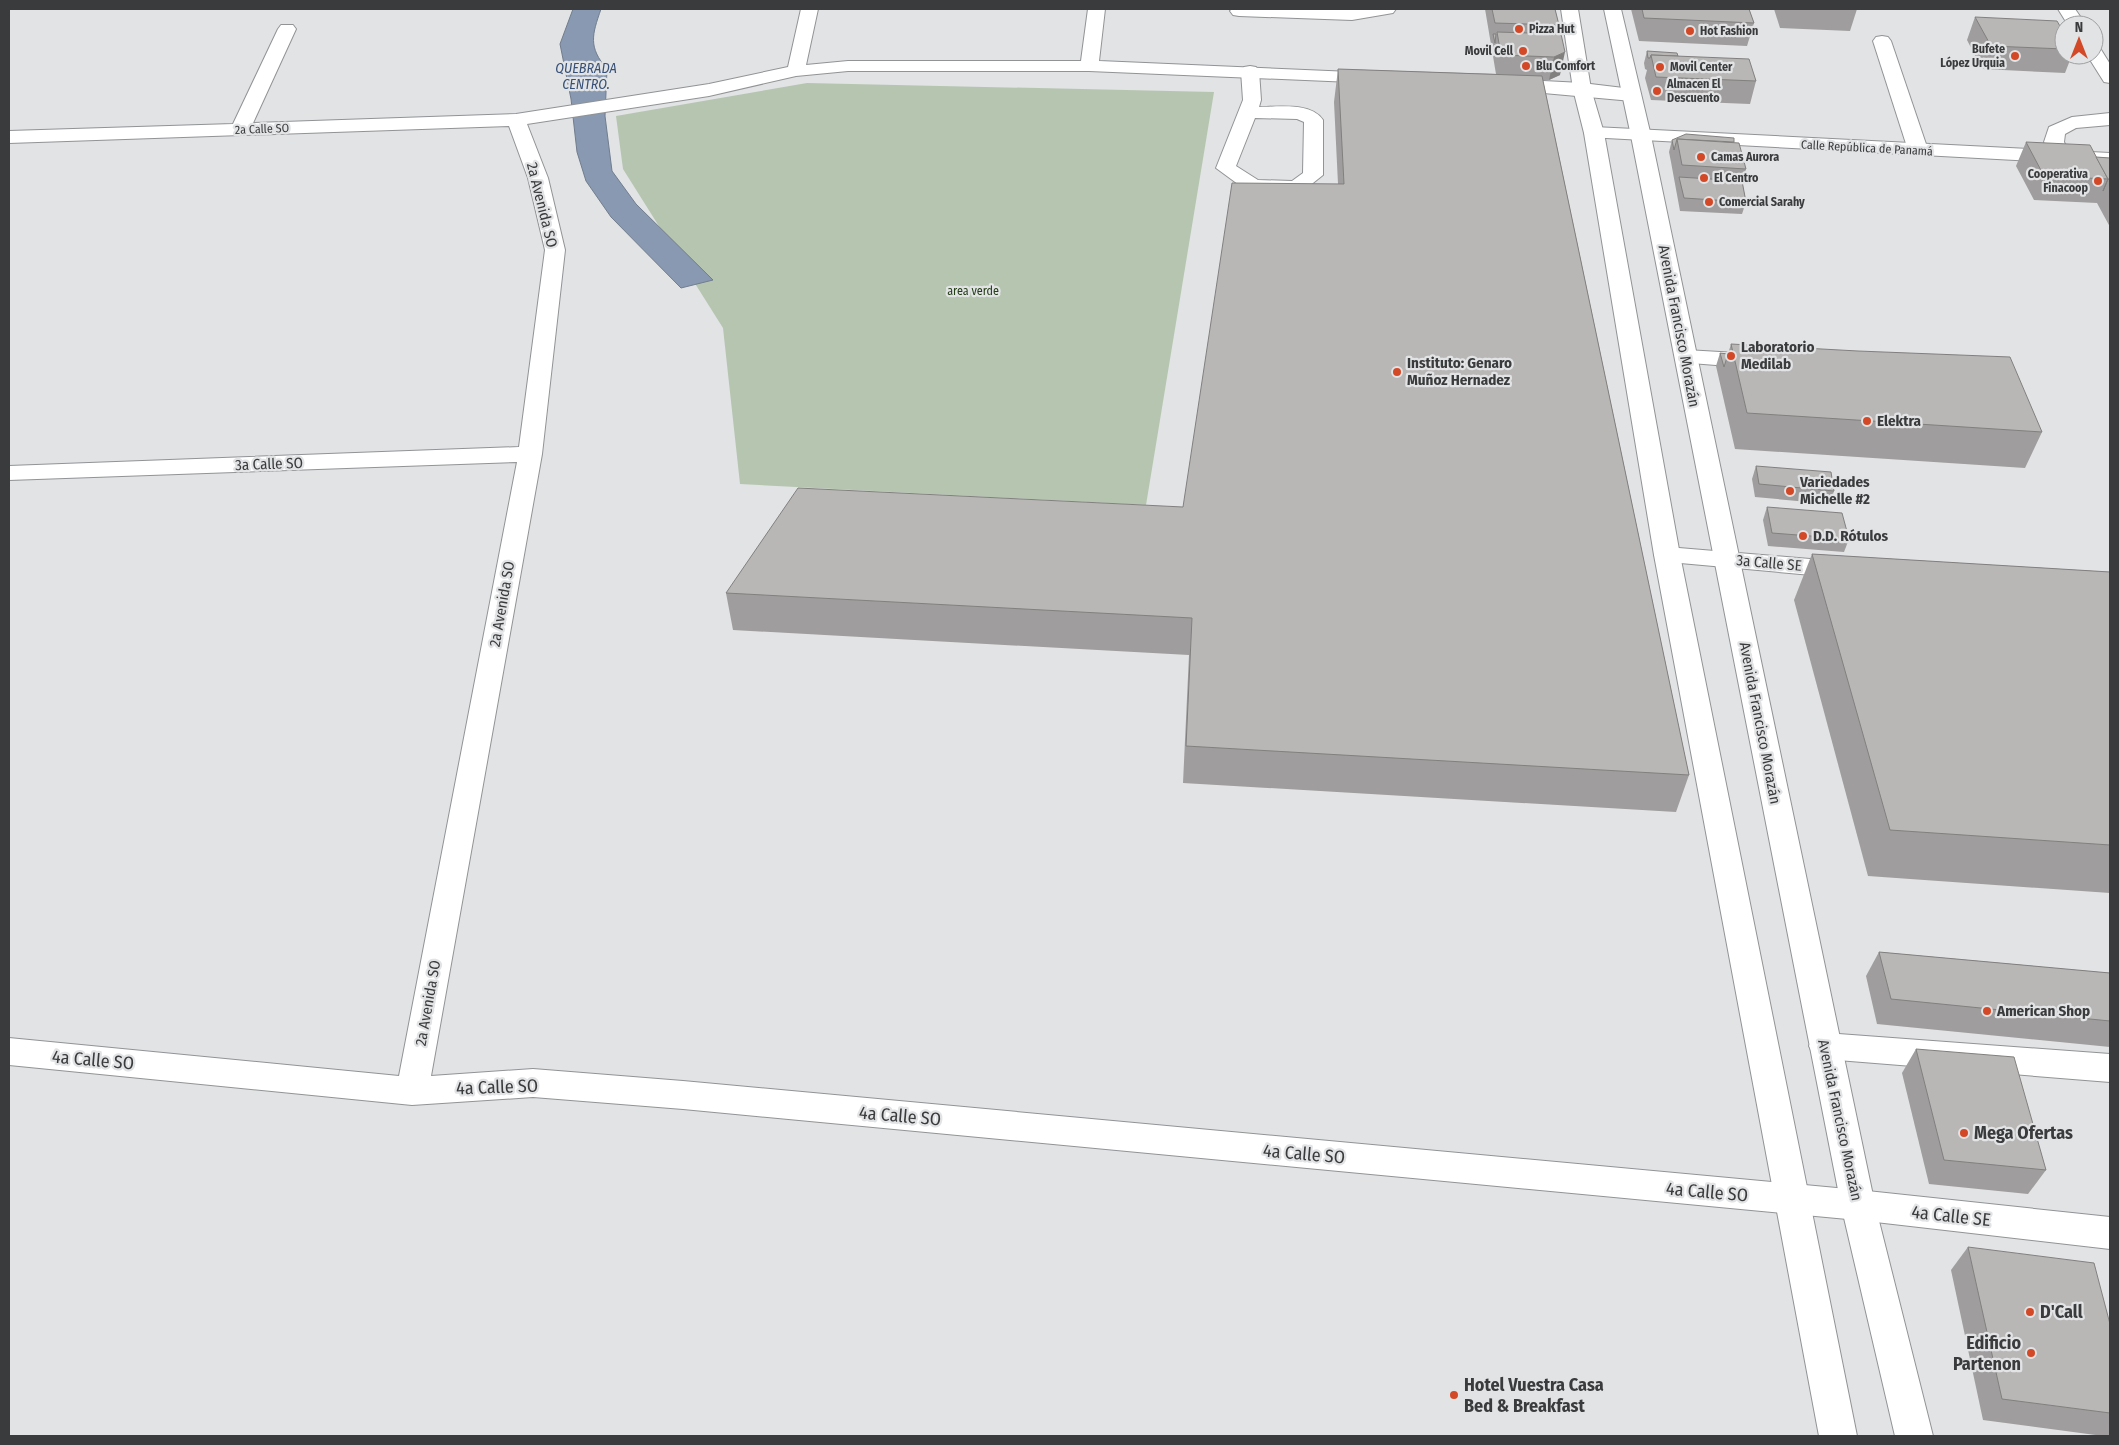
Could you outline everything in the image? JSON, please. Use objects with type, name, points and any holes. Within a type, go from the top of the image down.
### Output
[{"type":"street","points":[[796,71],[809,9]]},
{"type":"street","points":[[1089,66],[1097,9]]},
{"type":"street","points":[[1239,11],[1352,15],[1387,9]]},
{"type":"street","points":[[1569,9],[1582,88],[1594,133],[1667,555],[1838,1436]]},
{"type":"street","name":"Avenida Francisco Morazán","points":[[1612,9],[1641,136],[1858,1206],[1914,1436]]},
{"type":"street","points":[[240,130],[287,29]]},
{"type":"street","points":[[1882,41],[1918,150]]},
{"type":"street","points":[[2102,65],[2110,78]]},
{"type":"street","name":"2a Calle SO","points":[[9,138],[516,120],[709,90],[796,71],[848,66],[1089,66],[1250,71],[1397,79]]},
{"type":"street","points":[[1247,112],[1301,113],[1314,120],[1313,175],[1296,187],[1253,186],[1226,168],[1247,112],[1252,100],[1250,71]]},
{"type":"street","points":[[1485,84],[1582,88],[1632,95]]},
{"type":"street","name":"2a Avenida SO","points":[[412,1091],[530,454],[555,250],[538,178],[516,120]]},
{"type":"street","points":[[2061,157],[2054,142],[2056,131],[2072,123],[2110,120]]},
{"type":"street","name":"Calle República de Panamá","points":[[1594,133],[2110,159]]},
{"type":"street","points":[[1686,358],[1771,362]]},
{"type":"street","name":"3a Calle SO","points":[[9,473],[530,454]]},
{"type":"street","name":"3a Calle SE","points":[[1667,555],[1864,572]]},
{"type":"street","points":[[1825,1046],[2110,1068]]},
{"type":"street","name":"4a Calle SO","points":[[9,1052],[412,1091],[533,1084],[683,1095],[1791,1200]]},
{"type":"street","name":"4a Calle SE","points":[[1791,1200],[2110,1233]]},
{"type":"green space","name":"area verde","points":[[807,83],[1214,92],[1146,505],[740,484],[723,328],[623,169],[616,116]]},
{"type":"water","name":"QUEBRADA CENTRO.","points":[[573,9],[601,9],[595,26],[594,47],[607,69],[605,116],[612,171],[636,204],[713,280],[681,288],[611,217],[586,181],[577,152],[571,99],[560,44]]},
{"type":"building","points":[[1492,9],[1555,9],[1559,25],[1495,23]]},
{"type":"building","points":[[1642,9],[1749,9],[1754,23],[1644,18]]},
{"type":"building","points":[[1975,17],[2054,21],[2054,49],[1991,46]]},
{"type":"building","points":[[1497,32],[1561,34],[1565,52],[1554,57],[1501,55]]},
{"type":"building","points":[[1647,51],[1677,53],[1678,56],[1651,55],[1648,58]]},
{"type":"building","points":[[1651,55],[1749,59],[1756,81],[1656,77]]},
{"type":"building","name":"Instituto: Genaro Muñoz Hernadez","points":[[1338,69],[1542,76],[1689,775],[1186,746],[1192,618],[726,593],[798,488],[1183,507],[1232,183],[1344,184]]},
{"type":"building","points":[[1686,134],[1734,138],[1734,142],[1677,139],[1674,150],[1672,140]]},
{"type":"building","points":[[1677,139],[1739,143],[1746,169],[1682,165]]},
{"type":"building","points":[[2026,142],[2090,145],[2108,179],[2044,176]]},
{"type":"building","points":[[2096,157],[2110,158],[2110,179],[2108,179]]},
{"type":"building","points":[[1679,177],[1742,181],[1746,202],[1684,198]]},
{"type":"building","points":[[1731,344],[2010,357],[2042,432],[1747,413]]},
{"type":"building","points":[[1720,353],[1728,354],[1724,367]]},
{"type":"building","points":[[1756,466],[1831,472],[1834,491],[1759,484]]},
{"type":"building","points":[[1767,507],[1842,513],[1849,539],[1772,533]]},
{"type":"building","points":[[1812,554],[2110,572],[2110,845],[1890,830]]},
{"type":"building","points":[[1879,952],[2110,973],[2110,1021],[1891,999]]},
{"type":"building","points":[[1916,1049],[2014,1057],[2046,1170],[1944,1160]]},
{"type":"building","name":"Edificio Partenon","points":[[1968,1247],[2094,1263],[2110,1324],[2110,1413],[2002,1399]]},
{"type":"place","name":"Pizza Hut","points":[[1519,29]]},
{"type":"place","name":"Hot Fashion","points":[[1690,31]]},
{"type":"place","name":"Movil Cell","points":[[1523,51]]},
{"type":"place","name":"Bufete López Urquia","points":[[2015,56]]},
{"type":"place","name":"Blu Comfort","points":[[1526,66]]},
{"type":"place","name":"Movil Center","points":[[1660,67]]},
{"type":"place","name":"Almacen El Descuento","points":[[1657,91]]},
{"type":"place","name":"Camas Aurora","points":[[1701,157]]},
{"type":"place","name":"El Centro","points":[[1704,178]]},
{"type":"place","name":"Cooperativa Finacoop","points":[[2098,181]]},
{"type":"place","name":"Comercial Sarahy","points":[[1709,202]]},
{"type":"place","name":"Laboratorio Medilab","points":[[1731,356]]},
{"type":"place","name":"Instituto: Genaro Muñoz Hernadez","points":[[1397,372]]},
{"type":"place","name":"Elektra","points":[[1867,421]]},
{"type":"place","name":"Variedades Michelle #2","points":[[1790,491]]},
{"type":"place","name":"D.D. Rótulos","points":[[1803,536]]},
{"type":"place","name":"American Shop","points":[[1987,1011]]},
{"type":"place","name":"Mega Ofertas","points":[[1964,1133]]},
{"type":"place","name":"D'Call","points":[[2030,1312]]},
{"type":"place","name":"Edificio Partenon","points":[[2031,1353]]},
{"type":"place","name":"Hotel Vuestra Casa Bed & Breakfast","points":[[1454,1395]]}]
